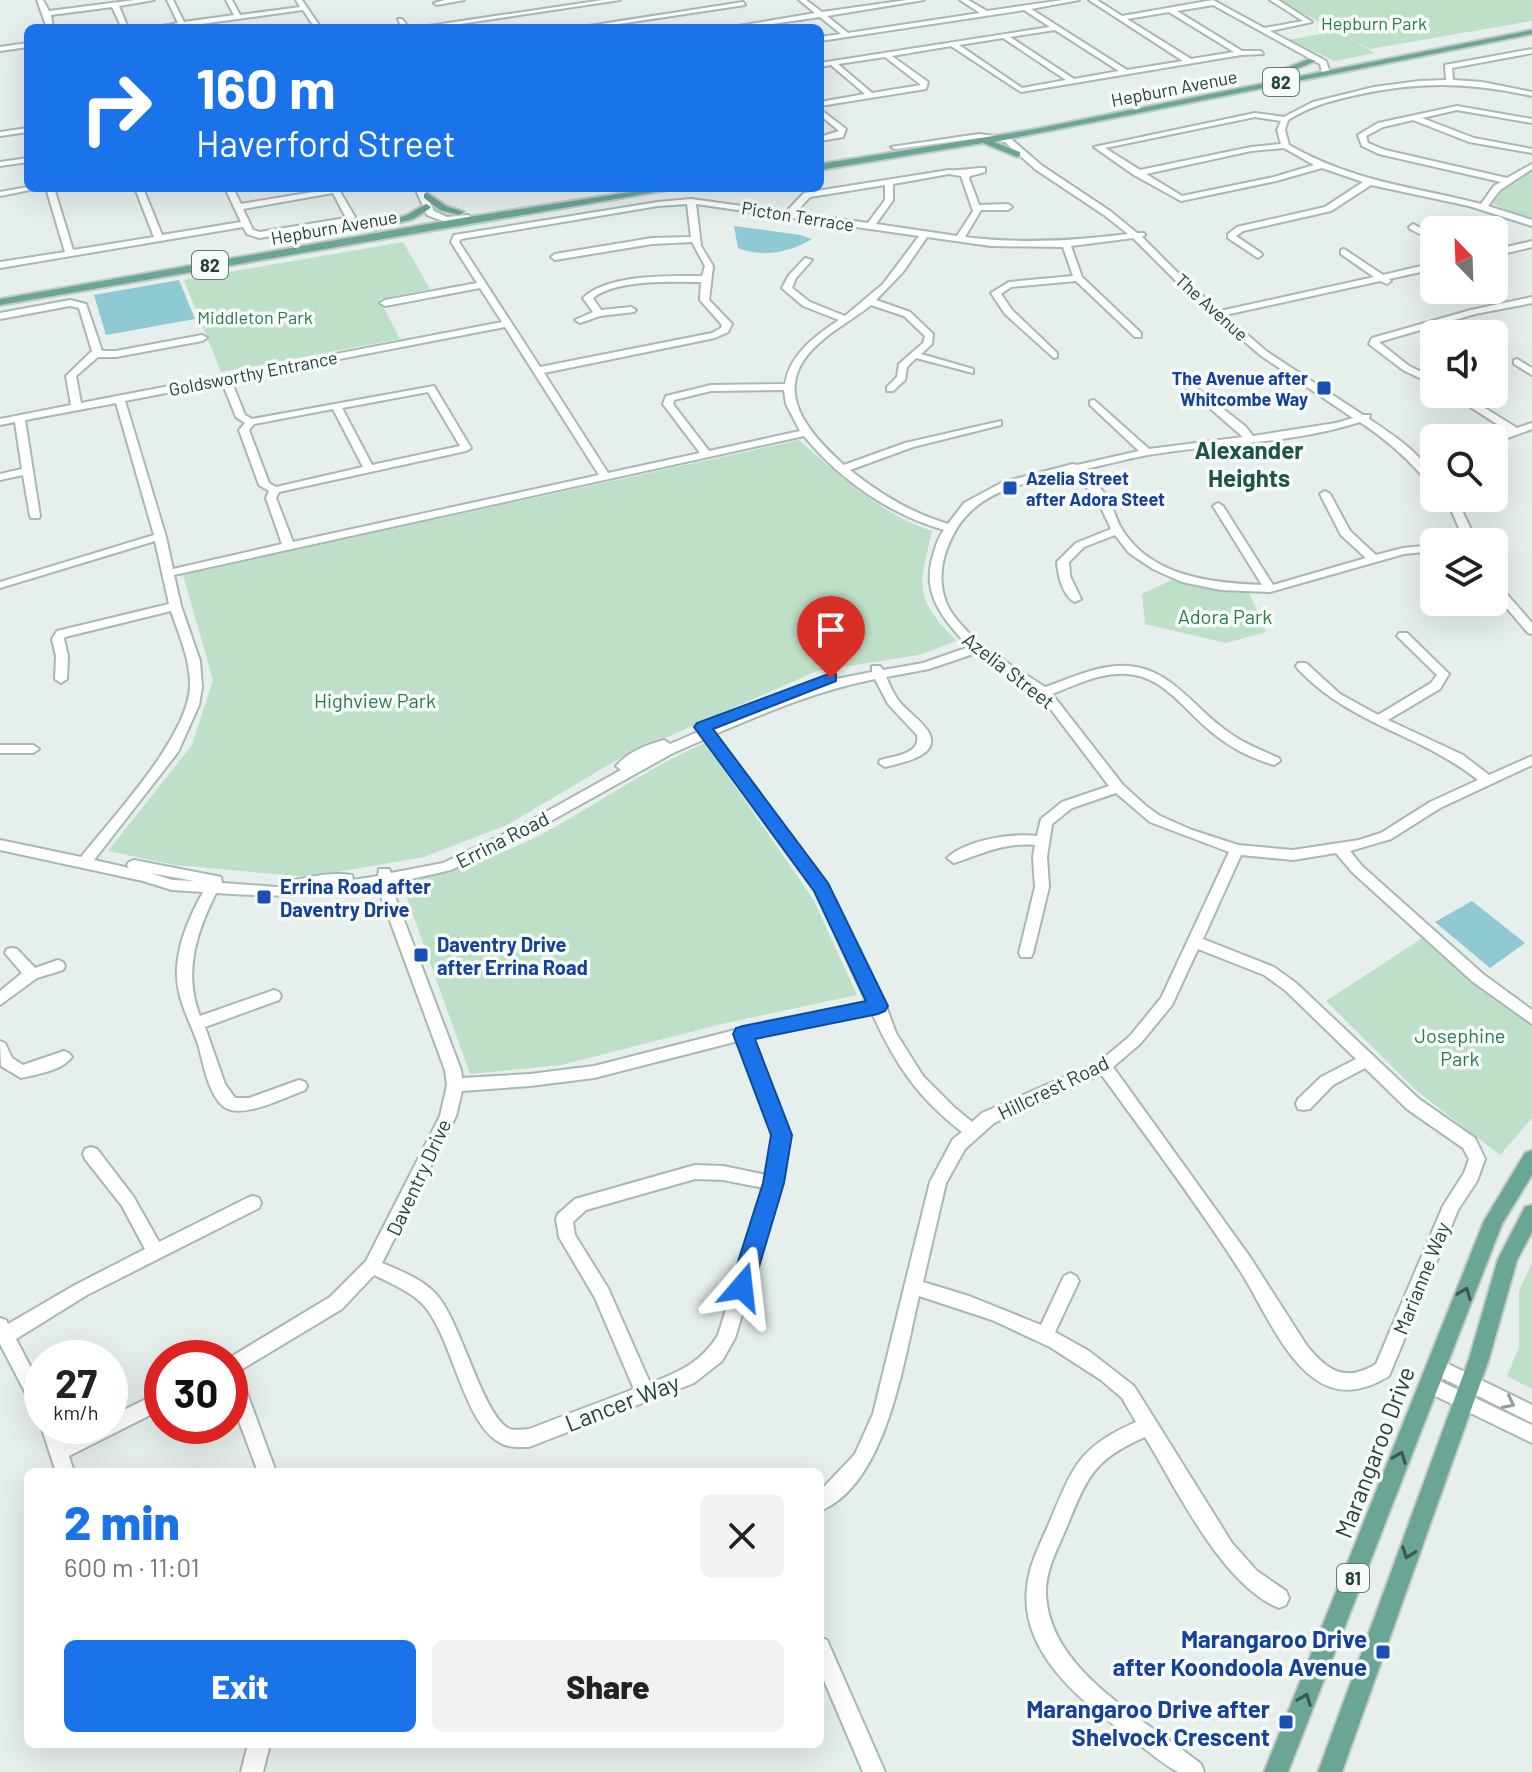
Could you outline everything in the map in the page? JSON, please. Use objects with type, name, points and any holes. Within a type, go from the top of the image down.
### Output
[{"type":"main road","name":"Hepburn Avenue","points":[[824,166],[1092,121],[1325,70],[1336,63],[1532,26]]},
{"type":"main road","name":"Hepburn Avenue","points":[[824,157],[1008,128],[1240,82],[1414,56],[1532,32]]},
{"type":"main road","points":[[1240,82],[1307,56],[1336,63]]},
{"type":"main road","points":[[977,142],[1016,150],[1017,141],[1026,137],[1092,121]]},
{"type":"main road","name":"Hepburn Avenue","points":[[0,292],[586,192]]},
{"type":"main road","name":"Hepburn Avenue","points":[[0,302],[420,228],[647,192]]},
{"type":"main road","points":[[358,230],[410,217],[423,196],[443,208],[459,212]]},
{"type":"main road","name":"Marangaroo Drive","points":[[1276,1772],[1494,1221],[1532,1158]]},
{"type":"main road","name":"81","points":[[1330,1772],[1467,1392],[1508,1259],[1532,1213]]},
{"type":"street","points":[[40,0],[44,12],[49,13],[148,0]]},
{"type":"street","points":[[170,0],[182,24],[211,24],[299,4],[312,24]]},
{"type":"street","points":[[229,0],[238,17]]},
{"type":"street","points":[[262,0],[270,13]]},
{"type":"street","points":[[437,3],[461,0]]},
{"type":"street","points":[[531,0],[541,11]]},
{"type":"street","points":[[457,24],[617,0]]},
{"type":"street","points":[[802,0],[847,35]]},
{"type":"street","points":[[759,24],[921,0]]},
{"type":"street","points":[[963,0],[987,14]]},
{"type":"street","points":[[824,38],[1076,0]]},
{"type":"street","points":[[1092,0],[1190,62]]},
{"type":"street","points":[[1263,30],[1309,20],[1273,0]]},
{"type":"street","points":[[605,24],[741,2],[766,23]]},
{"type":"street","points":[[1122,18],[1211,2],[1307,56],[1325,70]]},
{"type":"street","points":[[115,5],[123,24]]},
{"type":"street","points":[[566,7],[583,24]]},
{"type":"street","points":[[1025,8],[1127,73]]},
{"type":"street","points":[[1170,10],[1241,53]]},
{"type":"street","points":[[49,13],[46,15],[49,24]]},
{"type":"street","points":[[502,16],[509,24]]},
{"type":"street","points":[[400,20],[403,24]]},
{"type":"street","points":[[824,64],[1055,28]]},
{"type":"street","points":[[1004,36],[1074,82]]},
{"type":"street","points":[[952,44],[1015,89],[1241,53],[1261,53]]},
{"type":"street","points":[[0,49],[24,46]]},
{"type":"street","points":[[1450,81],[1448,67],[1532,51]]},
{"type":"street","points":[[1515,54],[1532,62]]},
{"type":"street","points":[[824,103],[923,87],[925,84],[887,55]]},
{"type":"street","points":[[832,63],[871,96]]},
{"type":"street","points":[[1320,166],[1191,199],[1174,197],[1098,147],[1255,115],[1285,119],[1313,104],[1421,80],[1450,81],[1532,94]]},
{"type":"street","points":[[1508,181],[1382,152],[1365,144],[1362,135],[1373,127],[1457,108],[1532,121]]},
{"type":"street","points":[[824,114],[843,131],[840,135],[824,138]]},
{"type":"street","points":[[1414,118],[1472,140],[1532,151]]},
{"type":"street","points":[[1285,119],[1281,130],[1285,146]]},
{"type":"street","points":[[1000,138],[1008,128]]},
{"type":"street","points":[[0,134],[24,131]]},
{"type":"street","name":"The Avenue","points":[[895,147],[979,136],[1000,138],[1138,236],[1223,315],[1284,363],[1420,457]]},
{"type":"street","points":[[1137,173],[1251,149],[1285,146],[1320,166],[1368,183],[1484,206],[1532,223]]},
{"type":"street","points":[[0,164],[24,161]]},
{"type":"street","points":[[1484,206],[1497,188],[1532,166]]},
{"type":"street","points":[[789,214],[807,195],[949,172],[966,174],[982,170]]},
{"type":"street","points":[[966,174],[977,208]]},
{"type":"street","points":[[1258,255],[1231,236],[1240,229],[1328,209],[1368,183]]},
{"type":"street","points":[[870,227],[889,200],[889,184]]},
{"type":"street","points":[[0,194],[24,190]]},
{"type":"street","points":[[51,192],[70,253]]},
{"type":"street","points":[[141,192],[159,238]]},
{"type":"street","points":[[231,192],[250,232],[259,235],[349,220],[351,217],[337,192]]},
{"type":"street","points":[[238,207],[319,192]]},
{"type":"street","points":[[423,196],[436,216],[456,220],[527,210]]},
{"type":"street","points":[[537,371],[715,335],[725,330],[727,324],[704,305],[702,298],[709,266],[699,252],[691,201]]},
{"type":"street","name":"Picton Terrace","points":[[482,285],[455,242],[457,237],[691,201],[1013,245],[1066,244],[1138,236]]},
{"type":"street","points":[[977,208],[1008,207]]},
{"type":"street","points":[[959,240],[977,208]]},
{"type":"street","points":[[420,228],[432,223],[436,216]]},
{"type":"street","points":[[0,265],[246,224]]},
{"type":"street","points":[[1413,227],[1420,231]]},
{"type":"street","points":[[924,235],[900,272],[869,301],[809,347],[792,370],[790,387],[794,415],[804,433],[842,469],[907,513],[949,528]]},
{"type":"street","points":[[555,257],[652,241],[696,239]]},
{"type":"street","points":[[1066,244],[1078,278],[1138,335]]},
{"type":"street","points":[[1508,251],[1532,246]]},
{"type":"street","points":[[1344,252],[1385,279]]},
{"type":"street","points":[[808,260],[792,277],[787,288],[809,306],[846,319]]},
{"type":"street","points":[[1223,315],[1420,271]]},
{"type":"street","points":[[1054,355],[1008,312],[996,293],[1009,285],[1078,278]]},
{"type":"street","points":[[599,313],[588,298],[597,291],[656,280],[706,279]]},
{"type":"street","points":[[385,303],[482,285],[605,476]]},
{"type":"street","points":[[869,301],[907,314],[930,336],[927,344],[902,366],[902,378],[890,389]]},
{"type":"street","points":[[0,316],[70,303],[81,304],[97,354]]},
{"type":"street","points":[[1459,320],[1530,303]]},
{"type":"street","points":[[580,320],[599,313],[631,310]]},
{"type":"street","name":"Goldsworthy Entrance","points":[[0,422],[507,324]]},
{"type":"street","points":[[1420,329],[1375,340],[1374,344],[1420,375]]},
{"type":"street","points":[[77,408],[71,376],[97,354],[116,354],[202,338]]},
{"type":"street","points":[[915,355],[970,371]]},
{"type":"street","points":[[1517,362],[1532,372]]},
{"type":"street","points":[[226,379],[241,417],[251,422],[431,388],[466,448],[368,467],[275,490],[264,485],[244,430],[251,422]]},
{"type":"street","points":[[1185,382],[1250,439]]},
{"type":"street","points":[[706,454],[668,404],[670,398],[711,388],[790,387]]},
{"type":"street","points":[[86,859],[173,749],[193,705],[196,687],[194,661],[175,606],[160,537],[120,399]]},
{"type":"street","points":[[1094,403],[1147,452]]},
{"type":"street","points":[[337,407],[368,467]]},
{"type":"street","points":[[1477,408],[1514,431]]},
{"type":"street","name":"Azelia Street","points":[[1360,416],[1318,429],[1147,452],[1073,467],[1025,477],[984,494],[968,505],[949,528],[938,553],[935,586],[948,617],[973,644],[1044,692],[1118,788],[1155,819],[1237,850],[1293,855],[1341,850],[1386,836],[1435,805],[1532,760]]},
{"type":"street","points":[[20,419],[35,516]]},
{"type":"street","points":[[842,469],[909,445],[997,423]]},
{"type":"street","points":[[1508,434],[1532,426]]},
{"type":"street","points":[[168,573],[804,433]]},
{"type":"street","points":[[1073,467],[1102,498],[1117,531],[1133,551],[1157,567],[1186,580],[1221,587],[1270,589],[1403,551],[1420,549]]},
{"type":"street","points":[[0,477],[27,471]]},
{"type":"street","points":[[275,490],[271,498],[288,545]]},
{"type":"street","points":[[1325,494],[1345,533],[1374,560]]},
{"type":"street","points":[[1218,506],[1270,589]]},
{"type":"street","points":[[1075,599],[1064,576],[1063,562],[1071,549],[1095,537],[1117,531]]},
{"type":"street","points":[[0,585],[36,577],[107,549],[160,537]]},
{"type":"street","points":[[1508,593],[1532,620]]},
{"type":"street","points":[[1508,602],[1532,630]]},
{"type":"street","points":[[61,679],[62,656],[58,639],[61,634],[175,606]]},
{"type":"street","points":[[1378,721],[1436,686],[1443,674],[1403,636]]},
{"type":"street","name":"Errina Road","points":[[0,838],[86,859],[163,883],[276,892],[334,888],[385,876],[492,839],[638,754],[705,730],[815,682],[877,671],[973,644]]},
{"type":"street","points":[[1302,666],[1320,685],[1378,721],[1461,760],[1488,781]]},
{"type":"street","points":[[877,671],[892,701],[923,734],[925,742],[922,749],[910,756],[885,763]]},
{"type":"street","points":[[1044,692],[1099,673],[1144,673],[1176,688],[1233,742],[1274,761]]},
{"type":"street","points":[[705,730],[821,888],[890,1036],[917,1080],[972,1131]]},
{"type":"street","points":[[0,749],[33,749]]},
{"type":"street","points":[[1026,953],[1042,887],[1041,841],[1046,822],[1067,805],[1118,788]]},
{"type":"street","points":[[954,858],[998,840],[1017,837],[1041,841]]},
{"type":"street","name":"Errina Road","points":[[0,845],[86,859]]},
{"type":"street","name":"Hillcrest Road","points":[[824,1499],[862,1460],[882,1414],[938,1182],[959,1144],[988,1118],[1104,1066],[1135,1040],[1167,1001],[1237,850]]},
{"type":"street","points":[[1341,850],[1357,869],[1478,978],[1532,1018]]},
{"type":"street","points":[[385,876],[389,899],[453,1070],[455,1085],[594,1072],[743,1034],[878,1006]]},
{"type":"street","points":[[214,885],[192,930],[182,968],[183,984],[221,1095],[231,1104],[249,1104],[299,1086]]},
{"type":"street","name":"Marianne Way","points":[[1104,1066],[1245,1263],[1306,1358],[1322,1374],[1345,1383],[1364,1382],[1383,1370],[1451,1206],[1471,1176],[1477,1159],[1469,1143],[1413,1104],[1291,987],[1269,971],[1193,941]]},
{"type":"street","points":[[12,953],[32,974]]},
{"type":"street","points":[[0,999],[32,974],[58,966]]},
{"type":"street","points":[[196,1024],[274,996]]},
{"type":"street","name":"Lancer Way","points":[[372,1266],[409,1283],[432,1302],[458,1346],[488,1423],[506,1437],[529,1438],[688,1377],[716,1355],[726,1338],[774,1183],[781,1135],[743,1034]]},
{"type":"street","points":[[0,1047],[6,1062],[21,1072],[64,1057]]},
{"type":"street","points":[[1304,1104],[1327,1081],[1367,1060]]},
{"type":"street","name":"Daventry Drive","points":[[248,1358],[336,1303],[372,1266],[448,1116],[455,1085]]},
{"type":"street","points":[[91,1154],[126,1195],[155,1253]]},
{"type":"street","points":[[645,1393],[602,1294],[567,1237],[564,1219],[581,1204],[695,1172],[723,1173],[774,1183]]},
{"type":"street","points":[[24,1372],[3,1331],[253,1203]]},
{"type":"street","points":[[1044,1337],[1070,1281]]},
{"type":"street","points":[[913,1287],[1000,1316],[1088,1359],[1111,1375],[1128,1392],[1225,1550],[1250,1578],[1279,1598]]},
{"type":"street","points":[[1432,1375],[1467,1392],[1532,1434]]},
{"type":"street","points":[[1467,1392],[1532,1414]]},
{"type":"street","points":[[60,1451],[144,1409]]},
{"type":"street","points":[[248,1419],[266,1468]]},
{"type":"street","points":[[1148,1426],[1110,1443],[1090,1457],[1078,1476],[1042,1564],[1036,1594],[1041,1632],[1059,1663],[1084,1688],[1165,1747],[1193,1772]]},
{"type":"street","points":[[57,1444],[64,1468]]},
{"type":"street","points":[[824,1656],[874,1772]]},
{"type":"street","points":[[252,1772],[258,1748]]},
{"type":"green space","name":"Hepburn Park","points":[[1278,0],[1532,0],[1532,21],[1370,49],[1349,38],[1375,53],[1335,61],[1288,40],[1336,31]]},
{"type":"green space","points":[[1532,171],[1532,220],[1493,204],[1502,189]]},
{"type":"green space","name":"Middleton Park","points":[[403,242],[430,289],[379,299],[400,339],[221,372],[184,280]]},
{"type":"green space","name":"Highview Park","points":[[799,440],[877,504],[932,531],[924,566],[923,591],[933,613],[957,641],[919,655],[817,671],[622,757],[507,825],[424,857],[308,877],[175,865],[108,851],[192,745],[213,680],[183,575]]},
{"type":"green space","name":"Adora Park","points":[[1176,578],[1223,590],[1249,592],[1266,632],[1226,643],[1145,624],[1142,594]]},
{"type":"green space","points":[[705,743],[813,899],[857,995],[726,1023],[561,1065],[470,1074],[402,884],[531,840],[644,774]]},
{"type":"green space","name":"Josephine Park","points":[[1424,937],[1532,1024],[1532,1118],[1500,1155],[1418,1092],[1326,1001]]},
{"type":"green space","points":[[1532,1263],[1532,1389],[1507,1376],[1519,1347],[1519,1291]]},
{"type":"water","points":[[734,226],[812,239],[786,250],[757,253],[738,248]]},
{"type":"water","points":[[179,280],[195,319],[106,335],[94,295]]},
{"type":"water","points":[[1472,901],[1525,943],[1490,968],[1435,922]]},
{"type":"place","name":"The Avenue after Whitcombe Way","points":[[1324,388]]},
{"type":"place","name":"Azelia Street after Adora Steet","points":[[1010,488]]},
{"type":"place","name":"Errina Road after Daventry Drive","points":[[264,897]]},
{"type":"place","name":"Daventry Drive after Errina Road","points":[[421,955]]},
{"type":"place","name":"Marangaroo Drive after Koondoola Avenue","points":[[1383,1652]]},
{"type":"place","name":"Marangaroo Drive after Shelvock Crescent","points":[[1286,1722]]},
{"type":"district","name":"Alexander Heights","points":[[1249,463]]},
{"type":"route","points":[[742,1287],[774,1183],[781,1135],[773,1106],[743,1034],[878,1006],[821,888],[703,727],[831,678]]}]
